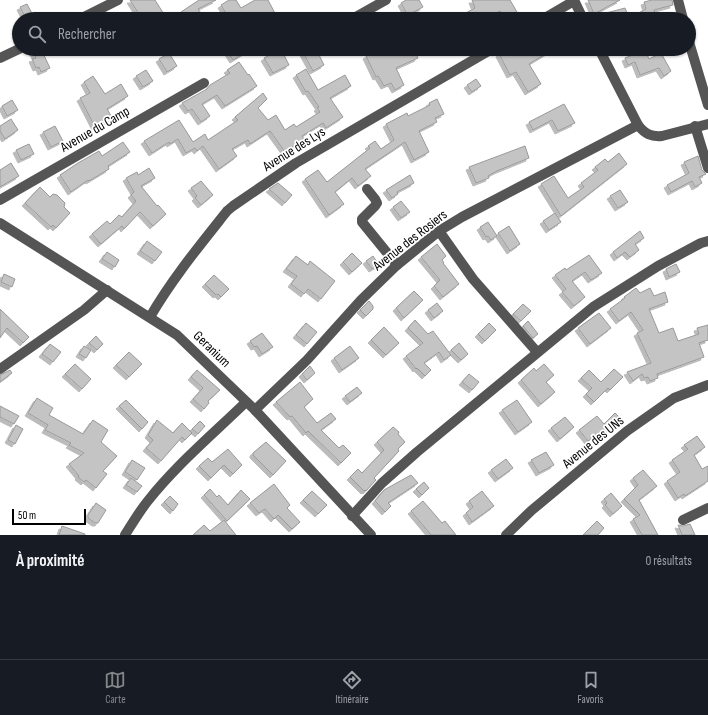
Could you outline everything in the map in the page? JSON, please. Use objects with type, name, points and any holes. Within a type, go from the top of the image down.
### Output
[{"type":"street","points":[[94,12],[118,0]]},
{"type":"street","points":[[365,12],[386,0]]},
{"type":"street","points":[[554,12],[574,0],[580,12]]},
{"type":"street","points":[[678,0],[681,12]]},
{"type":"street","points":[[0,58],[12,52]]},
{"type":"street","name":"Avenue des Lys","points":[[150,317],[188,260],[227,211],[233,206],[296,163],[480,56]]},
{"type":"street","points":[[603,56],[640,128],[646,134],[657,136],[708,124]]},
{"type":"street","points":[[693,56],[708,105]]},
{"type":"street","name":"Avenue du Camp","points":[[0,200],[204,83]]},
{"type":"street","points":[[695,126],[708,168]]},
{"type":"street","name":"Avenue des Rosiers","points":[[255,410],[307,360],[361,300],[396,265],[439,231],[462,217],[640,128]]},
{"type":"street","points":[[367,189],[377,202],[362,219],[362,222],[396,265]]},
{"type":"street","name":"Geranium","points":[[0,223],[177,335],[255,410],[371,535]]},
{"type":"street","points":[[439,231],[473,279],[537,352]]},
{"type":"street","points":[[352,516],[382,483],[537,352],[593,307],[658,266],[701,243],[708,241]]},
{"type":"street","points":[[0,369],[84,310],[107,290]]},
{"type":"street","name":"Avenue des UNs","points":[[506,535],[532,510],[627,431],[674,398],[708,385]]},
{"type":"street","points":[[124,535],[146,502],[156,491],[180,465],[246,402]]},
{"type":"street","points":[[683,520],[708,508]]},
{"type":"building","points":[[130,0],[155,0],[163,12],[138,12]]},
{"type":"building","points":[[199,0],[216,0],[198,9],[200,12],[181,12]]},
{"type":"building","points":[[229,0],[236,0],[241,8],[255,0],[268,0],[274,12],[225,12],[221,5]]},
{"type":"building","points":[[406,0],[419,0],[423,7],[414,12],[406,12],[401,3]]},
{"type":"building","points":[[472,0],[510,0],[517,12],[468,12],[475,8]]},
{"type":"building","points":[[588,0],[620,0],[598,12],[593,12]]},
{"type":"building","points":[[652,0],[672,0],[673,5],[654,10],[655,12],[640,12],[646,9],[644,2]]},
{"type":"building","points":[[27,4],[31,12],[22,12],[20,7]]},
{"type":"building","points":[[625,8],[627,12],[610,12]]},
{"type":"building","points":[[35,56],[44,56],[50,68],[41,72],[39,67],[36,68],[32,59],[36,58]]},
{"type":"building","points":[[164,56],[171,56],[177,66],[167,72],[159,59]]},
{"type":"building","points":[[230,56],[240,56],[233,60]]},
{"type":"building","points":[[268,56],[284,56],[289,65],[273,73],[264,58]]},
{"type":"building","points":[[305,56],[320,56],[324,65],[313,71]]},
{"type":"building","points":[[366,56],[417,56],[418,58],[396,68],[404,85],[395,90],[391,83],[384,86],[378,76],[376,77]]},
{"type":"building","points":[[500,56],[542,56],[529,64],[541,84],[528,92],[516,72],[510,75]]},
{"type":"building","points":[[630,56],[648,56],[649,59],[655,56],[663,56],[671,71],[664,76],[659,68],[640,75],[635,62],[628,65],[625,58]]},
{"type":"building","points":[[239,62],[257,86],[225,106],[217,95],[202,104],[210,116],[201,122],[192,109],[188,111],[182,103],[207,89],[210,85],[230,73],[227,70]]},
{"type":"building","points":[[306,69],[318,90],[345,75],[351,86],[330,98],[343,117],[326,128],[323,123],[302,136],[304,139],[285,152],[270,131],[250,144],[248,140],[232,149],[237,156],[219,169],[203,146],[197,151],[195,148],[186,153],[178,139],[170,144],[169,142],[152,153],[144,141],[179,120],[193,142],[205,134],[208,140],[238,120],[235,117],[263,93],[267,99],[258,108],[268,120],[276,115],[285,130],[294,124],[296,127],[320,112],[317,108],[319,107],[308,91],[306,92],[296,75]]},
{"type":"building","points":[[146,70],[153,81],[143,87],[136,76]]},
{"type":"building","points":[[93,76],[105,94],[121,84],[128,96],[107,109],[113,119],[96,129],[80,98],[90,93],[84,82]]},
{"type":"building","points":[[476,79],[481,86],[472,92],[467,85]]},
{"type":"building","points":[[437,99],[444,114],[435,118],[437,122],[419,131],[429,152],[414,160],[405,142],[365,169],[371,176],[358,186],[352,178],[335,192],[344,204],[329,215],[305,179],[318,170],[327,182],[370,148],[368,146],[375,141],[381,149],[394,140],[386,124],[407,113],[408,116],[430,105],[429,103]]},
{"type":"building","points":[[12,100],[18,110],[7,116],[2,106]]},
{"type":"building","points":[[564,104],[575,123],[558,131],[552,120],[533,130],[529,122]]},
{"type":"building","points":[[11,119],[18,130],[5,139],[0,131],[0,126]]},
{"type":"building","points":[[55,126],[63,141],[51,147],[43,132]]},
{"type":"building","points":[[123,142],[130,152],[108,166],[109,169],[89,181],[88,180],[71,192],[60,175],[99,151],[102,156]]},
{"type":"building","points":[[29,144],[34,154],[21,160],[16,150]]},
{"type":"building","points":[[525,146],[529,158],[497,171],[488,176],[489,178],[476,183],[469,167]]},
{"type":"building","points":[[619,153],[627,164],[561,216],[541,184],[554,176],[568,198],[584,187],[581,183],[598,170],[595,167],[605,159],[608,162]]},
{"type":"building","points":[[698,156],[702,170],[706,174],[699,177],[702,183],[695,187],[692,181],[671,192],[667,185],[689,173],[684,162]]},
{"type":"building","points":[[11,163],[19,176],[0,187],[0,170]]},
{"type":"building","points":[[149,168],[155,178],[141,186],[157,206],[158,205],[166,214],[153,226],[140,212],[124,229],[122,226],[101,244],[92,234],[107,221],[110,224],[119,215],[122,217],[136,201],[131,195],[134,192],[126,178],[137,172],[138,175]]},
{"type":"building","points":[[410,175],[414,183],[397,192],[398,194],[392,198],[386,190]]},
{"type":"building","points":[[201,181],[213,195],[201,205],[195,198],[197,196],[191,188]]},
{"type":"building","points":[[278,183],[292,195],[285,203],[269,189]]},
{"type":"building","points":[[40,187],[50,197],[53,194],[57,195],[65,203],[64,207],[70,213],[56,228],[53,225],[51,227],[25,203]]},
{"type":"building","points":[[620,190],[628,202],[618,208],[610,196]]},
{"type":"building","points":[[401,201],[410,212],[401,218],[393,207]]},
{"type":"building","points":[[555,213],[561,222],[549,230],[543,221]]},
{"type":"building","points":[[488,222],[497,236],[491,240],[488,236],[486,237],[480,227]]},
{"type":"building","points":[[509,226],[520,244],[510,251],[498,233]]},
{"type":"building","points":[[640,231],[644,238],[635,244],[639,250],[630,257],[625,252],[617,258],[613,252]]},
{"type":"building","points":[[147,241],[162,252],[155,261],[140,251]]},
{"type":"building","points":[[437,244],[446,256],[442,260],[443,263],[459,284],[443,297],[434,286],[440,280],[421,257]]},
{"type":"building","points":[[107,252],[119,260],[115,267],[102,259]]},
{"type":"building","points":[[352,253],[362,263],[352,272],[343,262]]},
{"type":"building","points":[[589,255],[602,273],[591,280],[585,272],[572,281],[585,297],[574,306],[562,292],[566,289],[555,275],[565,268],[566,270]]},
{"type":"building","points":[[296,256],[308,265],[310,261],[335,281],[321,299],[308,289],[304,294],[291,284],[297,276],[286,269]]},
{"type":"building","points":[[373,256],[379,265],[372,269],[366,261]]},
{"type":"building","points":[[676,264],[680,272],[669,277],[666,269]]},
{"type":"building","points":[[4,274],[15,279],[12,287],[1,282]]},
{"type":"building","points":[[214,275],[229,289],[221,297],[218,294],[216,295],[205,284]]},
{"type":"building","points":[[636,288],[640,293],[650,288],[654,296],[665,292],[668,302],[649,309],[659,333],[673,328],[678,341],[699,334],[697,328],[708,325],[708,340],[699,343],[704,357],[657,374],[658,378],[650,381],[648,377],[644,378],[642,374],[633,381],[627,372],[651,363],[637,333],[643,330],[631,312],[619,321],[610,309]]},
{"type":"building","points":[[414,291],[423,300],[404,318],[396,308]]},
{"type":"building","points":[[369,301],[373,306],[373,309],[366,316],[360,310]]},
{"type":"building","points":[[437,303],[443,311],[434,318],[428,310]]},
{"type":"building","points":[[523,304],[531,311],[521,321],[513,314]]},
{"type":"building","points":[[0,309],[29,337],[23,343],[7,328],[0,338]]},
{"type":"building","points":[[599,313],[611,328],[590,344],[578,328]]},
{"type":"building","points":[[415,320],[428,334],[433,331],[451,355],[444,360],[439,352],[424,363],[431,370],[425,376],[417,368],[416,369],[406,356],[423,343],[408,328]]},
{"type":"building","points":[[528,321],[538,334],[533,338],[523,326]]},
{"type":"building","points":[[306,323],[317,332],[307,344],[296,335]]},
{"type":"building","points":[[489,323],[496,330],[485,341],[478,334]]},
{"type":"building","points":[[384,327],[399,343],[386,355],[371,340]]},
{"type":"building","points":[[262,333],[273,347],[262,354],[257,346],[254,347],[250,341]]},
{"type":"building","points":[[96,336],[103,344],[97,350],[89,343]]},
{"type":"building","points":[[459,343],[468,354],[461,360],[451,350]]},
{"type":"building","points":[[50,344],[61,352],[53,362],[42,354]]},
{"type":"building","points":[[84,346],[91,350],[86,358],[79,354]]},
{"type":"building","points":[[350,346],[359,358],[342,370],[334,358]]},
{"type":"building","points":[[129,352],[142,364],[129,377],[116,365]]},
{"type":"building","points":[[75,364],[91,379],[82,389],[65,374]]},
{"type":"building","points":[[544,364],[554,375],[546,382],[555,392],[541,404],[521,380],[534,368],[536,371]]},
{"type":"building","points":[[310,366],[315,373],[307,380],[302,374]]},
{"type":"building","points":[[614,369],[623,377],[610,390],[608,388],[594,402],[586,394],[592,388],[581,378],[589,370],[601,382]]},
{"type":"building","points":[[10,370],[12,373],[0,382],[0,375]]},
{"type":"building","points":[[197,370],[220,390],[208,401],[209,403],[204,409],[193,399],[203,388],[191,377]]},
{"type":"building","points":[[469,374],[479,382],[472,390],[462,382]]},
{"type":"building","points":[[300,382],[313,399],[304,407],[317,423],[331,413],[336,419],[321,430],[339,448],[343,445],[351,453],[341,463],[308,431],[306,433],[292,416],[290,417],[276,402]]},
{"type":"building","points":[[357,387],[362,393],[350,402],[345,396]]},
{"type":"building","points":[[37,398],[53,408],[49,415],[83,434],[93,420],[108,430],[101,442],[117,456],[103,471],[107,474],[96,488],[86,480],[84,482],[78,477],[79,476],[69,464],[84,453],[69,445],[71,443],[45,430],[48,425],[28,413]]},
{"type":"building","points":[[126,400],[148,422],[142,429],[119,406]]},
{"type":"building","points":[[517,400],[532,422],[518,432],[502,410]]},
{"type":"building","points":[[0,406],[19,416],[14,424],[0,417]]},
{"type":"building","points":[[615,413],[621,419],[600,438],[597,434],[588,441],[579,430],[597,416],[604,424]]},
{"type":"building","points":[[565,417],[574,427],[560,439],[551,428]]},
{"type":"building","points":[[157,420],[173,433],[182,423],[192,433],[185,440],[182,437],[161,461],[146,448],[153,440],[148,435]]},
{"type":"building","points":[[200,421],[205,426],[198,434],[192,429]]},
{"type":"building","points":[[16,425],[23,429],[15,444],[8,440]]},
{"type":"building","points":[[393,427],[399,432],[398,434],[405,442],[398,449],[399,451],[374,478],[376,480],[366,491],[364,491],[350,477],[358,469],[362,473],[384,450],[377,442]]},
{"type":"building","points":[[697,436],[705,447],[694,455],[702,469],[708,466],[708,481],[685,496],[684,494],[678,498],[667,481],[680,472],[672,460],[688,449],[684,445]]},
{"type":"building","points":[[266,442],[286,461],[273,475],[253,455],[253,453]]},
{"type":"building","points":[[228,449],[242,465],[233,474],[224,465],[211,478],[199,466],[208,458],[212,462]]},
{"type":"building","points":[[546,452],[554,465],[539,473],[531,460]]},
{"type":"building","points":[[506,459],[513,468],[498,479],[491,470]]},
{"type":"building","points":[[132,460],[145,468],[137,480],[125,472]]},
{"type":"building","points":[[643,470],[657,486],[639,500],[658,535],[642,535],[633,519],[640,515],[624,499],[638,485],[633,478]]},
{"type":"building","points":[[411,475],[418,483],[388,503],[391,506],[385,512],[375,501],[384,490]]},
{"type":"building","points":[[131,478],[142,486],[137,492],[126,485]]},
{"type":"building","points":[[424,482],[429,488],[422,495],[416,489]]},
{"type":"building","points":[[274,484],[290,505],[287,508],[300,522],[292,529],[278,515],[274,519],[265,509],[259,513],[250,503]]},
{"type":"building","points":[[210,489],[217,497],[219,495],[228,505],[241,490],[250,499],[227,521],[204,495]]},
{"type":"building","points":[[312,491],[327,505],[318,514],[303,500]]},
{"type":"building","points":[[482,491],[494,506],[472,522],[466,513],[473,507],[469,501]]},
{"type":"building","points":[[611,493],[622,506],[613,514],[605,505],[607,503],[604,499]]},
{"type":"building","points":[[170,496],[178,504],[173,511],[164,502]]},
{"type":"building","points":[[423,501],[442,523],[445,521],[456,535],[431,535],[411,511]]},
{"type":"building","points":[[96,503],[106,510],[98,523],[95,523],[88,518],[88,515]]},
{"type":"building","points":[[224,520],[236,535],[193,535],[204,525],[210,531]]},
{"type":"building","points":[[597,521],[604,528],[598,535],[583,535]]},
{"type":"building","points":[[690,524],[695,535],[682,535],[678,525],[683,526]]},
{"type":"building","points":[[62,526],[85,534],[85,535],[59,535]]}]
